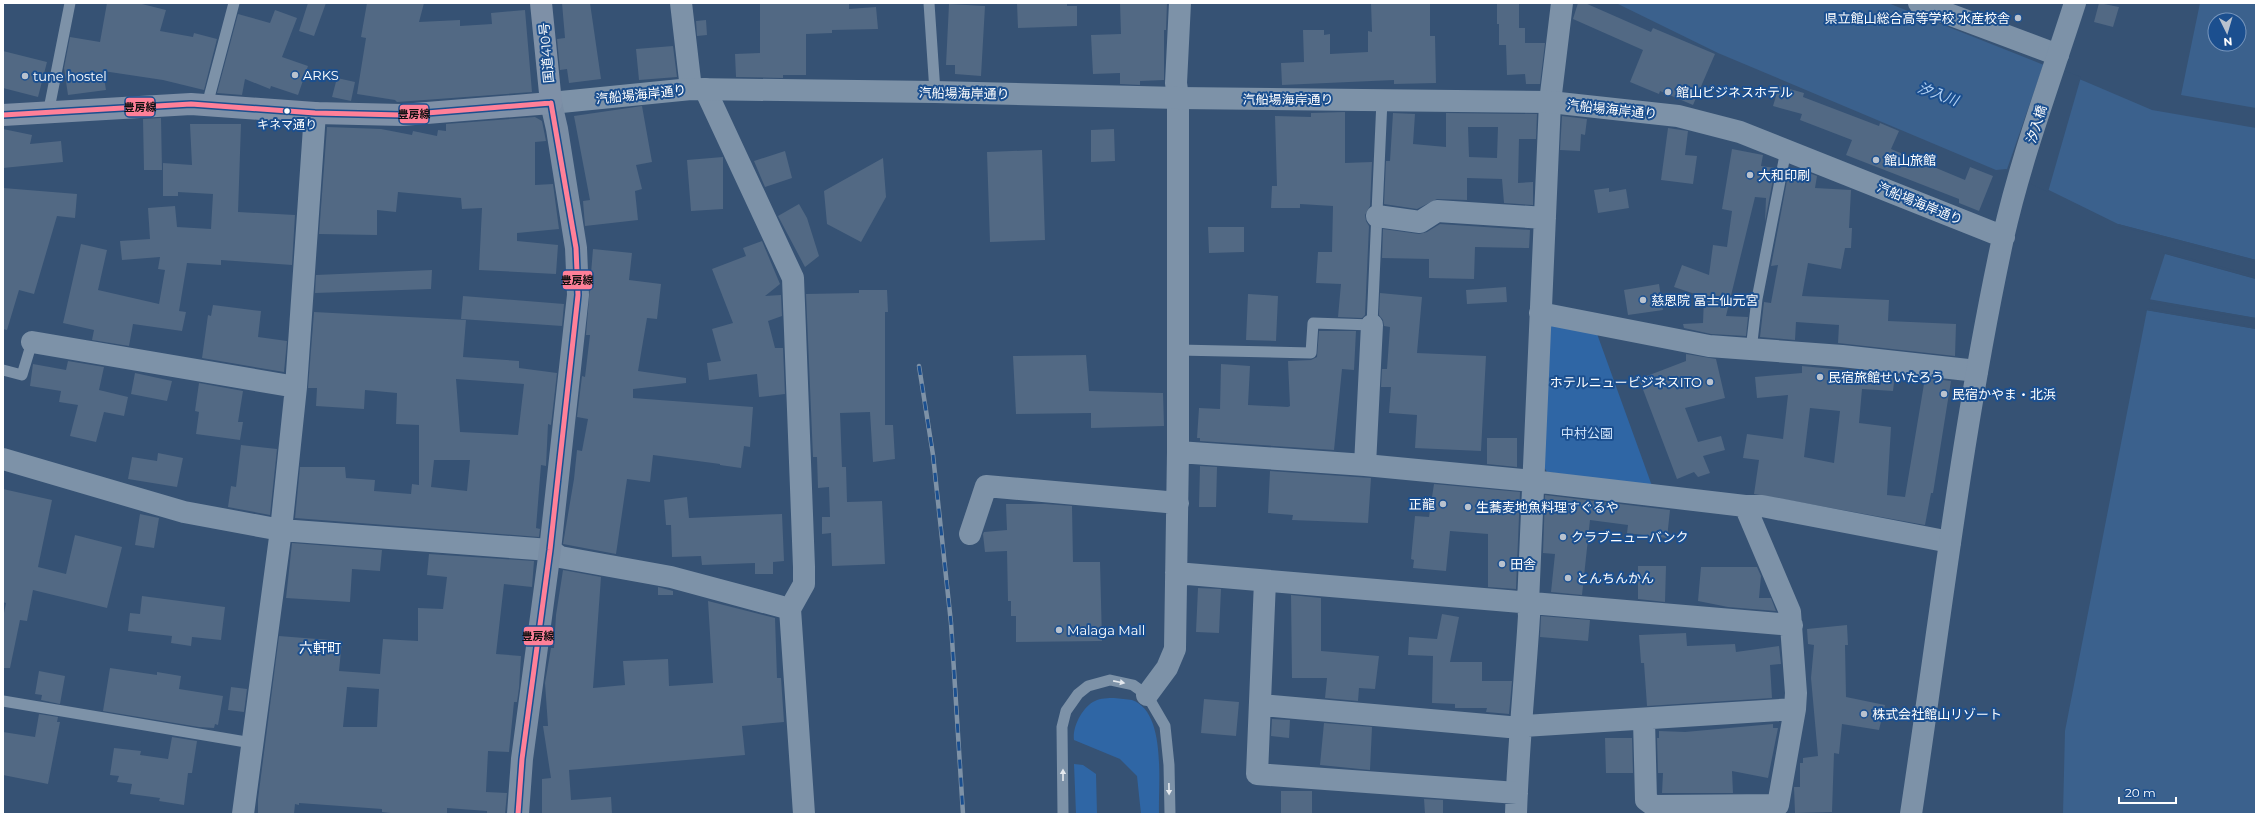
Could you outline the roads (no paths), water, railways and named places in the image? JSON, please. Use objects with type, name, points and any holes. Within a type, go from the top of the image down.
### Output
[{"type":"highway","name":"国道410号","points":[[541,3],[551,103]]},
{"type":"highway","points":[[3,115],[48,114],[133,106],[207,105],[315,113],[402,115],[551,103]]},
{"type":"main road","points":[[518,814],[522,759],[550,550],[578,295],[576,248],[557,129],[551,103]]},
{"type":"street","points":[[682,3],[698,89],[792,278],[804,584],[790,609],[804,814]]},
{"type":"street","points":[[1147,695],[1167,668],[1175,649],[1178,503],[1178,98],[1176,83],[1180,3]]},
{"type":"street","points":[[1265,581],[1257,774],[1516,804],[1529,616],[1528,603],[1532,481],[1546,218],[1550,102],[1562,3]]},
{"type":"street","points":[[1919,3],[2056,60]]},
{"type":"street","name":"汐入橋","points":[[1910,814],[1977,371],[2004,237],[2018,182],[2074,3]]},
{"type":"street","name":"汽船場海岸通り","points":[[551,103],[698,89],[935,92],[1178,98],[1550,102],[1678,116],[1740,132],[2004,237]]},
{"type":"street","points":[[244,814],[252,743],[281,530],[296,387],[315,113]]},
{"type":"street","points":[[1377,216],[1420,222],[1437,211],[1546,218]]},
{"type":"street","points":[[1540,313],[1708,346],[1842,356],[1977,371]]},
{"type":"street","points":[[1364,465],[1372,326]]},
{"type":"street","points":[[32,342],[296,387]]},
{"type":"street","points":[[1178,452],[1364,465],[1532,481],[1745,506],[1762,506],[1950,542]]},
{"type":"street","points":[[3,459],[184,512],[281,530],[550,550],[560,557],[671,577],[790,609]]},
{"type":"street","points":[[970,534],[986,486],[1178,503]]},
{"type":"street","points":[[1644,720],[1646,800],[1654,806],[1778,805],[1795,709],[1796,693],[1792,625],[1790,612],[1745,506]]},
{"type":"street","points":[[1176,573],[1792,625]]},
{"type":"street","points":[[1261,705],[1521,726],[1644,720],[1795,709]]},
{"type":"lane","points":[[48,114],[70,3]]},
{"type":"lane","points":[[207,105],[234,3]]},
{"type":"lane","points":[[929,3],[935,92]]},
{"type":"lane","points":[[1178,350],[1311,353],[1313,323],[1372,326],[1382,100]]},
{"type":"lane","points":[[1751,350],[1757,299],[1786,150]]},
{"type":"lane","points":[[3,370],[22,375],[32,342]]},
{"type":"lane","points":[[1063,814],[1062,727],[1066,711],[1072,702],[1088,686],[1105,681],[1120,682],[1133,686],[1147,695],[1165,726],[1169,765],[1170,814]]},
{"type":"lane","points":[[3,701],[252,743]]},
{"type":"water","name":"汐入川","points":[[1616,3],[1888,3],[2084,81],[2152,110],[2256,128],[2256,260],[2118,224],[2006,169],[1996,170],[1718,53]]},
{"type":"water","points":[[2200,3],[2256,3],[2256,108],[2181,95]]},
{"type":"water","points":[[2165,254],[2256,279],[2256,318],[2150,300]]},
{"type":"water","points":[[2147,310],[2256,329],[2256,814],[2063,814],[2065,731]]},
{"type":"railway","points":[[919,366],[933,455],[951,623],[963,814]]},
{"type":"place","name":"県立館山総合高等学校 水産校舎","points":[[2018,18]]},
{"type":"place","name":"ARKS","points":[[295,75]]},
{"type":"place","name":"tune hostel","points":[[25,76]]},
{"type":"place","name":"館山ビジネスホテル","points":[[1668,92]]},
{"type":"place","name":"キネマ通り","points":[[287,111]]},
{"type":"place","name":"館山旅館","points":[[1876,160]]},
{"type":"place","name":"大和印刷","points":[[1750,175]]},
{"type":"place","name":"慈恩院 冨士仙元宮","points":[[1643,300]]},
{"type":"place","name":"民宿旅館せいたろう","points":[[1820,377]]},
{"type":"place","name":"ホテルニュービジネスITO","points":[[1710,382]]},
{"type":"place","name":"民宿かやま・北浜","points":[[1944,394]]},
{"type":"place","name":"正龍","points":[[1443,504]]},
{"type":"place","name":"生蕎麦地魚料理すぐるや","points":[[1468,507]]},
{"type":"place","name":"クラブニューバンク","points":[[1563,537]]},
{"type":"place","name":"田舎","points":[[1502,564]]},
{"type":"place","name":"とんちんかん","points":[[1568,578]]},
{"type":"place","name":"Malaga Mall","points":[[1059,630]]},
{"type":"place","name":"株式会社館山リゾート","points":[[1864,714]]},
{"type":"district","name":"六軒町","points":[[320,648]]},
{"type":"park label","name":"中村公園","points":[[1587,433]]}]
